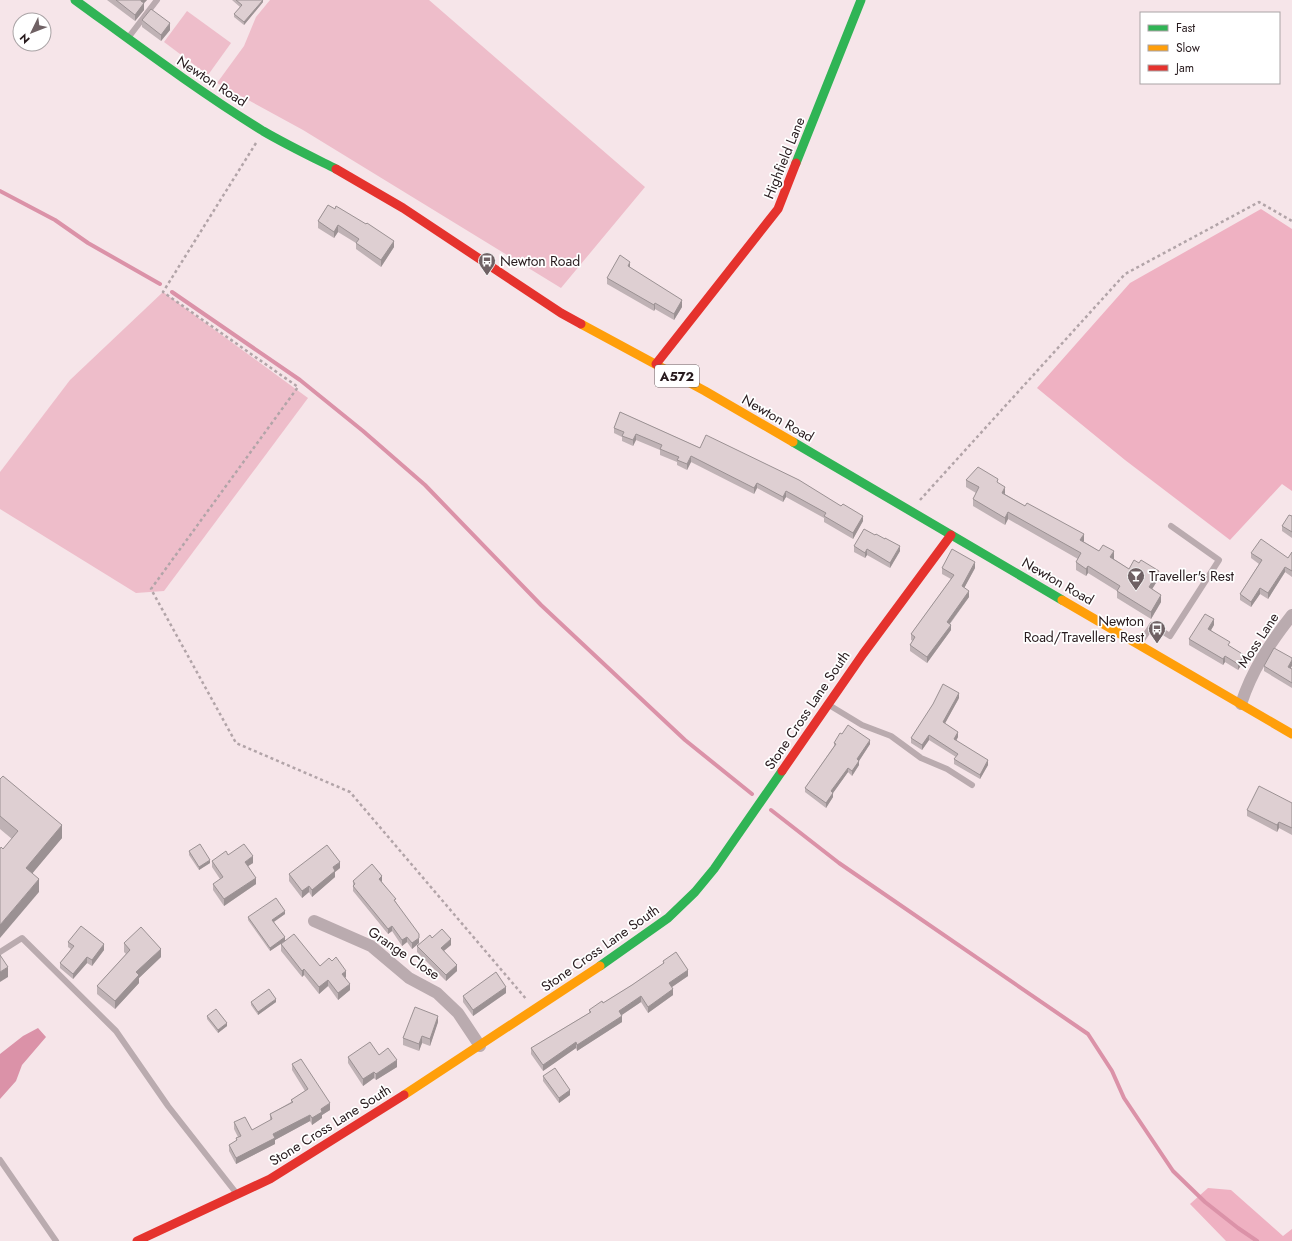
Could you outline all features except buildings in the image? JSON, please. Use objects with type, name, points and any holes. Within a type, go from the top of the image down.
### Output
[{"type":"street","name":"Newton Road","points":[[75,0],[170,70],[264,130],[364,184],[403,208],[560,313],[610,341],[656,364],[1292,734]]},
{"type":"street","name":"Highfield Lane","points":[[656,364],[778,209],[861,0]]},
{"type":"street","name":"Stone Cross Lane South","points":[[137,1241],[270,1179],[535,1010],[637,941],[668,918],[694,892],[714,868],[828,704],[951,535]]},
{"type":"street","name":"Moss Lane","points":[[1241,704],[1252,673],[1268,646],[1292,615]]},
{"type":"street","name":"Grange Close","points":[[314,921],[371,946],[409,978],[437,993],[458,1013],[480,1046]]},
{"type":"lane","points":[[127,39],[157,0]]},
{"type":"lane","points":[[1140,645],[1152,625],[1170,636],[1219,560],[1171,526]]},
{"type":"lane","points":[[828,704],[856,723],[891,736],[921,758],[947,769],[972,785]]},
{"type":"lane","points":[[0,952],[22,938],[116,1031],[168,1106],[238,1195]]},
{"type":"lane","points":[[0,1160],[56,1241]]},
{"type":"path","points":[[264,130],[163,292],[298,387],[151,589],[236,743],[350,792],[535,1010]]},
{"type":"path","points":[[910,511],[1125,274],[1259,202],[1292,221]]},
{"type":"shaded area","points":[[270,0],[429,0],[645,187],[561,288],[303,130],[217,83],[244,46],[256,17]]},
{"type":"shaded area","points":[[187,11],[231,43],[208,75],[164,42]]},
{"type":"shaded area","points":[[1261,209],[1292,229],[1292,491],[1282,484],[1230,540],[1125,460],[1037,388],[1130,283]]},
{"type":"shaded area","points":[[163,292],[308,398],[164,591],[136,593],[0,509],[0,472],[70,380]]},
{"type":"shaded area","points":[[38,1028],[46,1037],[22,1065],[16,1081],[0,1099],[0,1054],[23,1036]]},
{"type":"shaded area","points":[[1208,1188],[1231,1190],[1283,1236],[1292,1229],[1292,1241],[1226,1241],[1190,1204]]},
{"type":"waterway","points":[[0,191],[55,220],[88,243],[160,284]]},
{"type":"waterway","points":[[172,292],[300,380],[363,431],[425,485],[541,605],[685,740],[752,794]]},
{"type":"waterway","points":[[771,810],[839,863],[1088,1034],[1112,1071],[1124,1098],[1173,1171],[1205,1202],[1257,1241]]},
{"type":"traffic: fast","points":[[75,0],[239,116],[281,141],[336,169]]},
{"type":"traffic: fast","points":[[796,163],[861,0]]},
{"type":"traffic: fast","points":[[793,442],[1062,600]]},
{"type":"traffic: fast","points":[[600,966],[668,918],[695,892],[714,869],[782,771]]},
{"type":"traffic: slow","points":[[581,324],[705,391],[793,442]]},
{"type":"traffic: slow","points":[[1062,600],[1292,734]]},
{"type":"traffic: slow","points":[[404,1095],[600,966]]},
{"type":"traffic: jam","points":[[656,364],[778,209],[796,163]]},
{"type":"traffic: jam","points":[[336,169],[403,208],[561,313],[581,324]]},
{"type":"traffic: jam","points":[[782,771],[863,654],[951,535]]},
{"type":"traffic: jam","points":[[137,1241],[270,1179],[404,1095]]},
{"type":"place","name":"Newton Road","points":[[487,276]]},
{"type":"place","name":"Traveller's Rest","points":[[1136,591]]},
{"type":"place","name":"Newton Road/Travellers Rest","points":[[1157,644]]}]
